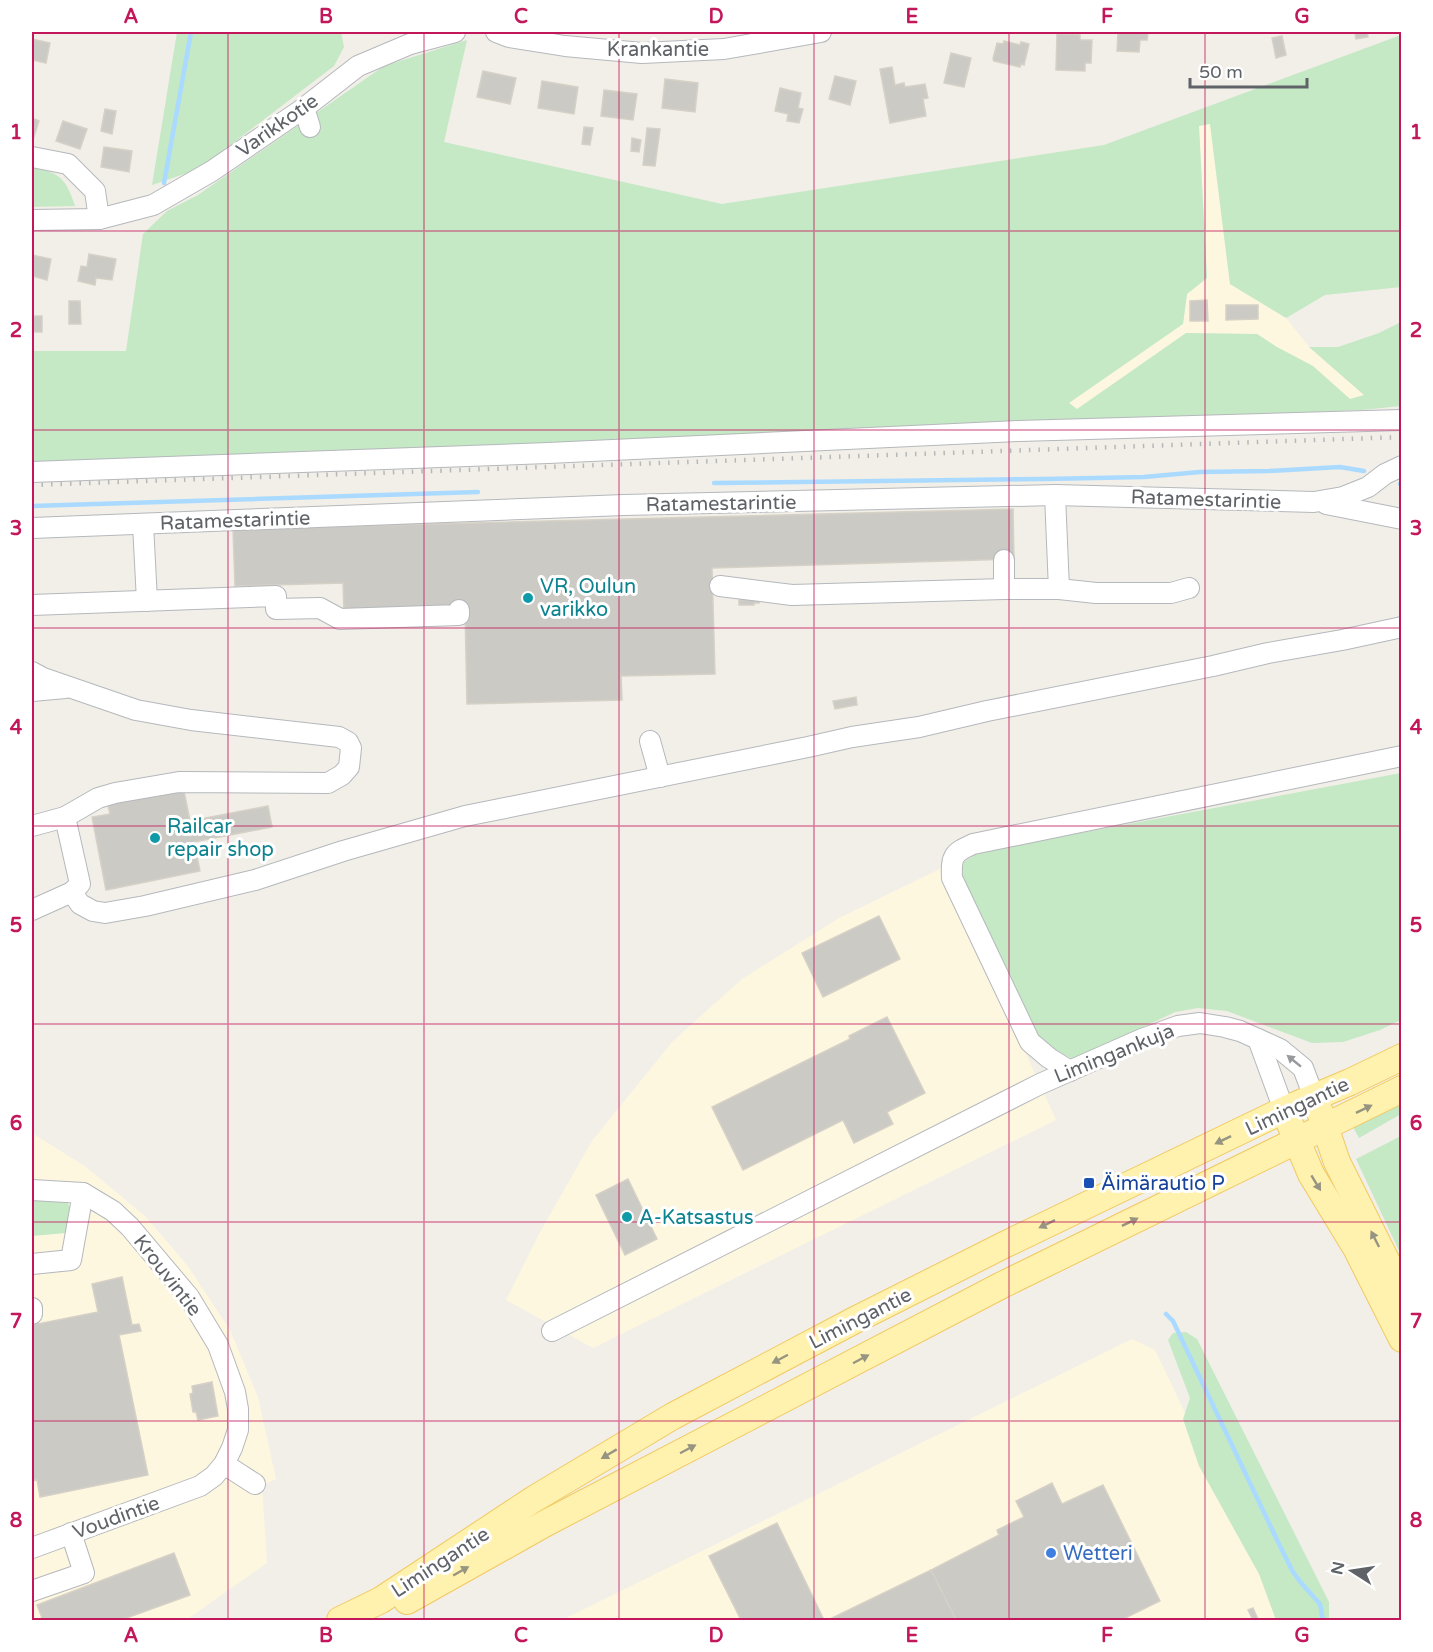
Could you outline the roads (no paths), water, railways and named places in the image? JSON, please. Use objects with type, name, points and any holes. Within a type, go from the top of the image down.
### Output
[{"type":"main road","name":"Limingantie","points":[[377,1610],[534,1499],[673,1416],[993,1250],[1284,1110],[1401,1057]]},
{"type":"main road","name":"Limingantie","points":[[340,1620],[377,1610],[992,1291],[1401,1089]]},
{"type":"main road","points":[[1314,1097],[1337,1162],[1401,1292]]},
{"type":"main road","points":[[1284,1110],[1311,1174],[1356,1248],[1401,1339]]},
{"type":"street","name":"Varikkotie","points":[[32,220],[99,219],[153,206],[212,171],[304,108],[358,66],[410,44],[455,32]]},
{"type":"street","name":"Krankantie","points":[[496,32],[509,37],[565,46],[642,52],[724,49],[821,32]]},
{"type":"street","points":[[304,108],[310,127]]},
{"type":"street","points":[[32,157],[68,164],[95,191],[99,219]]},
{"type":"street","points":[[32,472],[548,453],[1019,431],[1401,420]]},
{"type":"street","name":"Ratamestarintie","points":[[32,528],[143,524],[238,525],[624,505],[1003,503],[1055,495],[1314,502],[1343,496],[1368,487],[1385,474],[1401,466]]},
{"type":"street","points":[[1055,495],[1059,589]]},
{"type":"street","points":[[1314,502],[1401,519]]},
{"type":"street","points":[[143,524],[147,601]]},
{"type":"street","points":[[1004,560],[1004,589]]},
{"type":"street","points":[[720,586],[792,596],[1004,589],[1059,589],[1096,593],[1172,593],[1189,588]]},
{"type":"street","points":[[32,605],[276,596],[276,609],[320,608],[340,619],[459,615],[459,610]]},
{"type":"street","points":[[72,892],[80,904],[93,911],[105,913],[146,906],[255,880],[343,851],[465,816],[852,737],[919,727],[999,708],[1401,627]]},
{"type":"street","points":[[32,672],[136,710],[191,720],[339,737],[348,742],[351,748],[349,768],[328,783],[179,782],[106,796],[84,805],[65,817],[32,826]]},
{"type":"street","points":[[32,691],[70,687]]},
{"type":"street","points":[[650,741],[660,777]]},
{"type":"street","points":[[1070,1071],[1048,1058],[1030,1042],[952,878],[951,863],[958,851],[972,844],[1401,756]]},
{"type":"street","points":[[32,910],[72,892],[80,884],[65,817]]},
{"type":"street","name":"Limingankuja","points":[[552,1330],[1040,1083],[1178,1026],[1200,1023],[1225,1027],[1240,1031],[1280,1049],[1304,1068],[1314,1097]]},
{"type":"street","points":[[1258,1040],[1284,1110]]},
{"type":"street","name":"Krouvintie","points":[[32,1190],[83,1193],[113,1212],[130,1227],[189,1297],[218,1345],[235,1392],[238,1430],[224,1464],[214,1476],[200,1486]]},
{"type":"street","points":[[32,1264],[71,1260],[83,1193]]},
{"type":"street","points":[[224,1464],[255,1484]]},
{"type":"street","name":"Voudintie","points":[[32,1548],[200,1486]]},
{"type":"street","points":[[32,1591],[84,1574],[71,1533]]},
{"type":"waterway","points":[[164,183],[191,32]]},
{"type":"waterway","points":[[714,483],[1144,477],[1200,472],[1340,467],[1364,471]]},
{"type":"waterway","points":[[32,506],[478,492]]},
{"type":"waterway","points":[[1166,1314],[1173,1321],[1293,1572],[1320,1604],[1323,1620]]},
{"type":"railway","points":[[32,485],[1402,437]]},
{"type":"place","name":"VR, Oulun varikko","points":[[528,598]]},
{"type":"place","name":"Railcar repair shop","points":[[155,838]]},
{"type":"place","name":"Äimärautio P","points":[[1089,1183]]},
{"type":"place","name":"A-Katsastus","points":[[627,1217]]},
{"type":"place","name":"Wetteri","points":[[1051,1553]]}]
